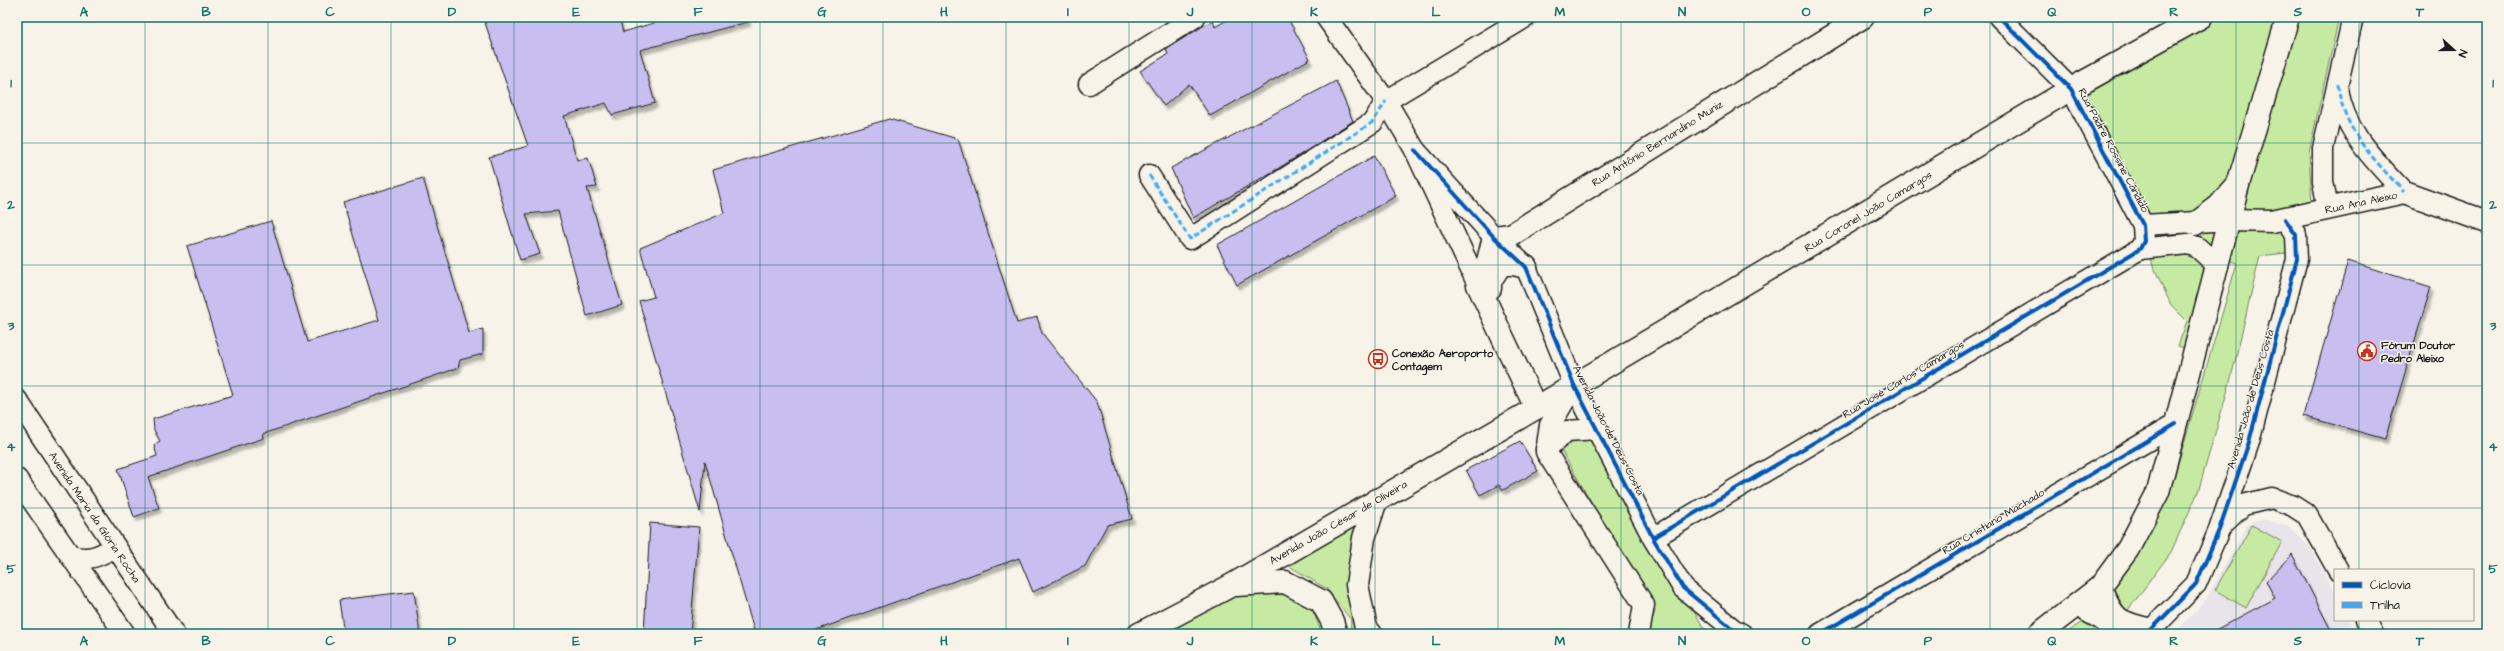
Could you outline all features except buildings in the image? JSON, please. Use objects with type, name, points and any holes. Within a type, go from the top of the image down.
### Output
[{"type":"main road","name":"Rua Antônio Bernardino Muniz","points":[[1494,237],[1511,235],[1862,17]]},
{"type":"main road","name":"Rua Coronel João Camargos","points":[[1536,408],[2071,90],[2201,17]]},
{"type":"main road","points":[[2039,634],[2100,587],[2128,549],[2158,492],[2231,220],[2240,181],[2288,17]]},
{"type":"main road","points":[[2195,224],[2219,206],[2240,181]]},
{"type":"main road","name":"Rua Ana Aleixo","points":[[2231,220],[2272,221],[2285,219],[2404,192],[2487,222]]},
{"type":"main road","points":[[1478,285],[1487,265],[1494,237]]},
{"type":"main road","points":[[1489,310],[1490,281],[1494,271],[1501,264],[1514,264],[1526,267]]},
{"type":"main road","name":"Avenida João de Deus Costa","points":[[1478,285],[1536,408]]},
{"type":"main road","name":"Avenida João César de Oliveira","points":[[1139,634],[1232,585],[1536,408]]},
{"type":"main road","points":[[1371,634],[1366,628],[1357,586],[1364,538],[1376,500]]},
{"type":"main road","points":[[1232,585],[1285,582],[1321,601],[1332,621],[1336,634]]},
{"type":"main road","points":[[2100,587],[2112,614],[2130,625],[2150,632]]},
{"type":"main road","points":[[2077,605],[2104,620],[2113,634]]},
{"type":"street","points":[[1088,84],[1195,17]]},
{"type":"street","name":"Avenida João de Deus Costa","points":[[1326,17],[1386,101],[1415,150],[1478,285]]},
{"type":"street","points":[[1149,175],[1190,239],[1373,122],[1386,101],[1526,17]]},
{"type":"street","name":"Rua Padre Rossine Cândido","points":[[1999,17],[2071,90],[2143,224],[2195,224],[2231,220]]},
{"type":"street","points":[[2328,209],[2323,182],[2323,148],[2352,17]]},
{"type":"street","points":[[2338,84],[2339,99],[2356,139],[2404,192]]},
{"type":"street","name":"Avenida João de Deus Costa","points":[[1415,150],[1494,237],[1526,267],[1574,385],[1653,538],[1683,588],[1733,629],[1742,634]]},
{"type":"street","name":"Avenida João de Deus Costa","points":[[2150,632],[2196,584],[2220,526],[2249,442],[2297,259],[2296,235],[2285,219]]},
{"type":"street","points":[[2140,249],[2144,241],[2143,224]]},
{"type":"street","name":"Rua José Carlos Camargos","points":[[1653,538],[2140,249],[2188,244],[2197,247],[2218,266]]},
{"type":"street","name":"Avenida João de Deus Costa","points":[[1546,449],[1550,425],[1574,385]]},
{"type":"street","name":"Avenida Maria da Glória Rocha","points":[[17,400],[174,634]]},
{"type":"street","name":"Rua Cristiano Machado","points":[[1820,634],[2176,424]]},
{"type":"street","name":"Avenida João de Deus Costa","points":[[1546,449],[1567,431],[1597,429]]},
{"type":"street","points":[[1546,449],[1546,452],[1644,604],[1639,634]]},
{"type":"street","points":[[17,478],[125,634]]},
{"type":"street","points":[[2220,526],[2243,505],[2272,498],[2293,506],[2307,515],[2337,569]]},
{"type":"street","points":[[71,556],[85,559],[96,558],[115,547]]},
{"type":"street","points":[[2366,621],[2373,634]]},
{"type":"shaded area","points":[[2267,520],[2289,527],[2309,546],[2334,592],[2334,621],[2350,621],[2357,634],[2174,634],[2205,601],[2247,526],[2254,521]]},
{"type":"green space","points":[[2212,17],[2339,17],[2309,152],[2312,206],[2286,253],[2260,256],[2230,382],[2198,492],[2171,552],[2129,609],[2100,634],[2064,634],[2082,623],[2169,494],[2237,263],[2212,255],[2191,350],[2178,346],[2187,321],[2171,305],[2078,100]]},
{"type":"green space","points":[[1586,434],[1704,628],[1713,634],[1647,634],[1655,611],[1561,450],[1570,438]]},
{"type":"green space","points":[[1357,522],[1364,634],[1350,634],[1351,620],[1327,589],[1289,566]]},
{"type":"green space","points":[[2252,525],[2282,542],[2246,608],[2215,590]]},
{"type":"green space","points":[[1259,593],[1286,595],[1312,608],[1322,634],[1164,634],[1235,596]]},
{"type":"marked path","points":[[2338,84],[2341,101],[2353,130],[2371,156],[2404,192]]},
{"type":"marked path","points":[[1149,175],[1190,239],[1373,122],[1386,101]]},
{"type":"cycle path","points":[[1653,538],[2140,249],[2144,241],[2143,225],[2071,89],[1999,17]]},
{"type":"cycle path","points":[[1415,150],[1494,237],[1526,267],[1574,385],[1653,538],[1683,588],[1733,629],[1742,634]]},
{"type":"cycle path","points":[[2147,634],[2196,584],[2219,530],[2249,442],[2297,259],[2296,235],[2285,219]]},
{"type":"cycle path","points":[[1820,634],[2176,424]]},
{"type":"place","name":"Fórum Doutor Pedro Aleixo","points":[[2367,351]]},
{"type":"place","name":"Conexão Aeroporto Contagem","points":[[1378,359]]}]
